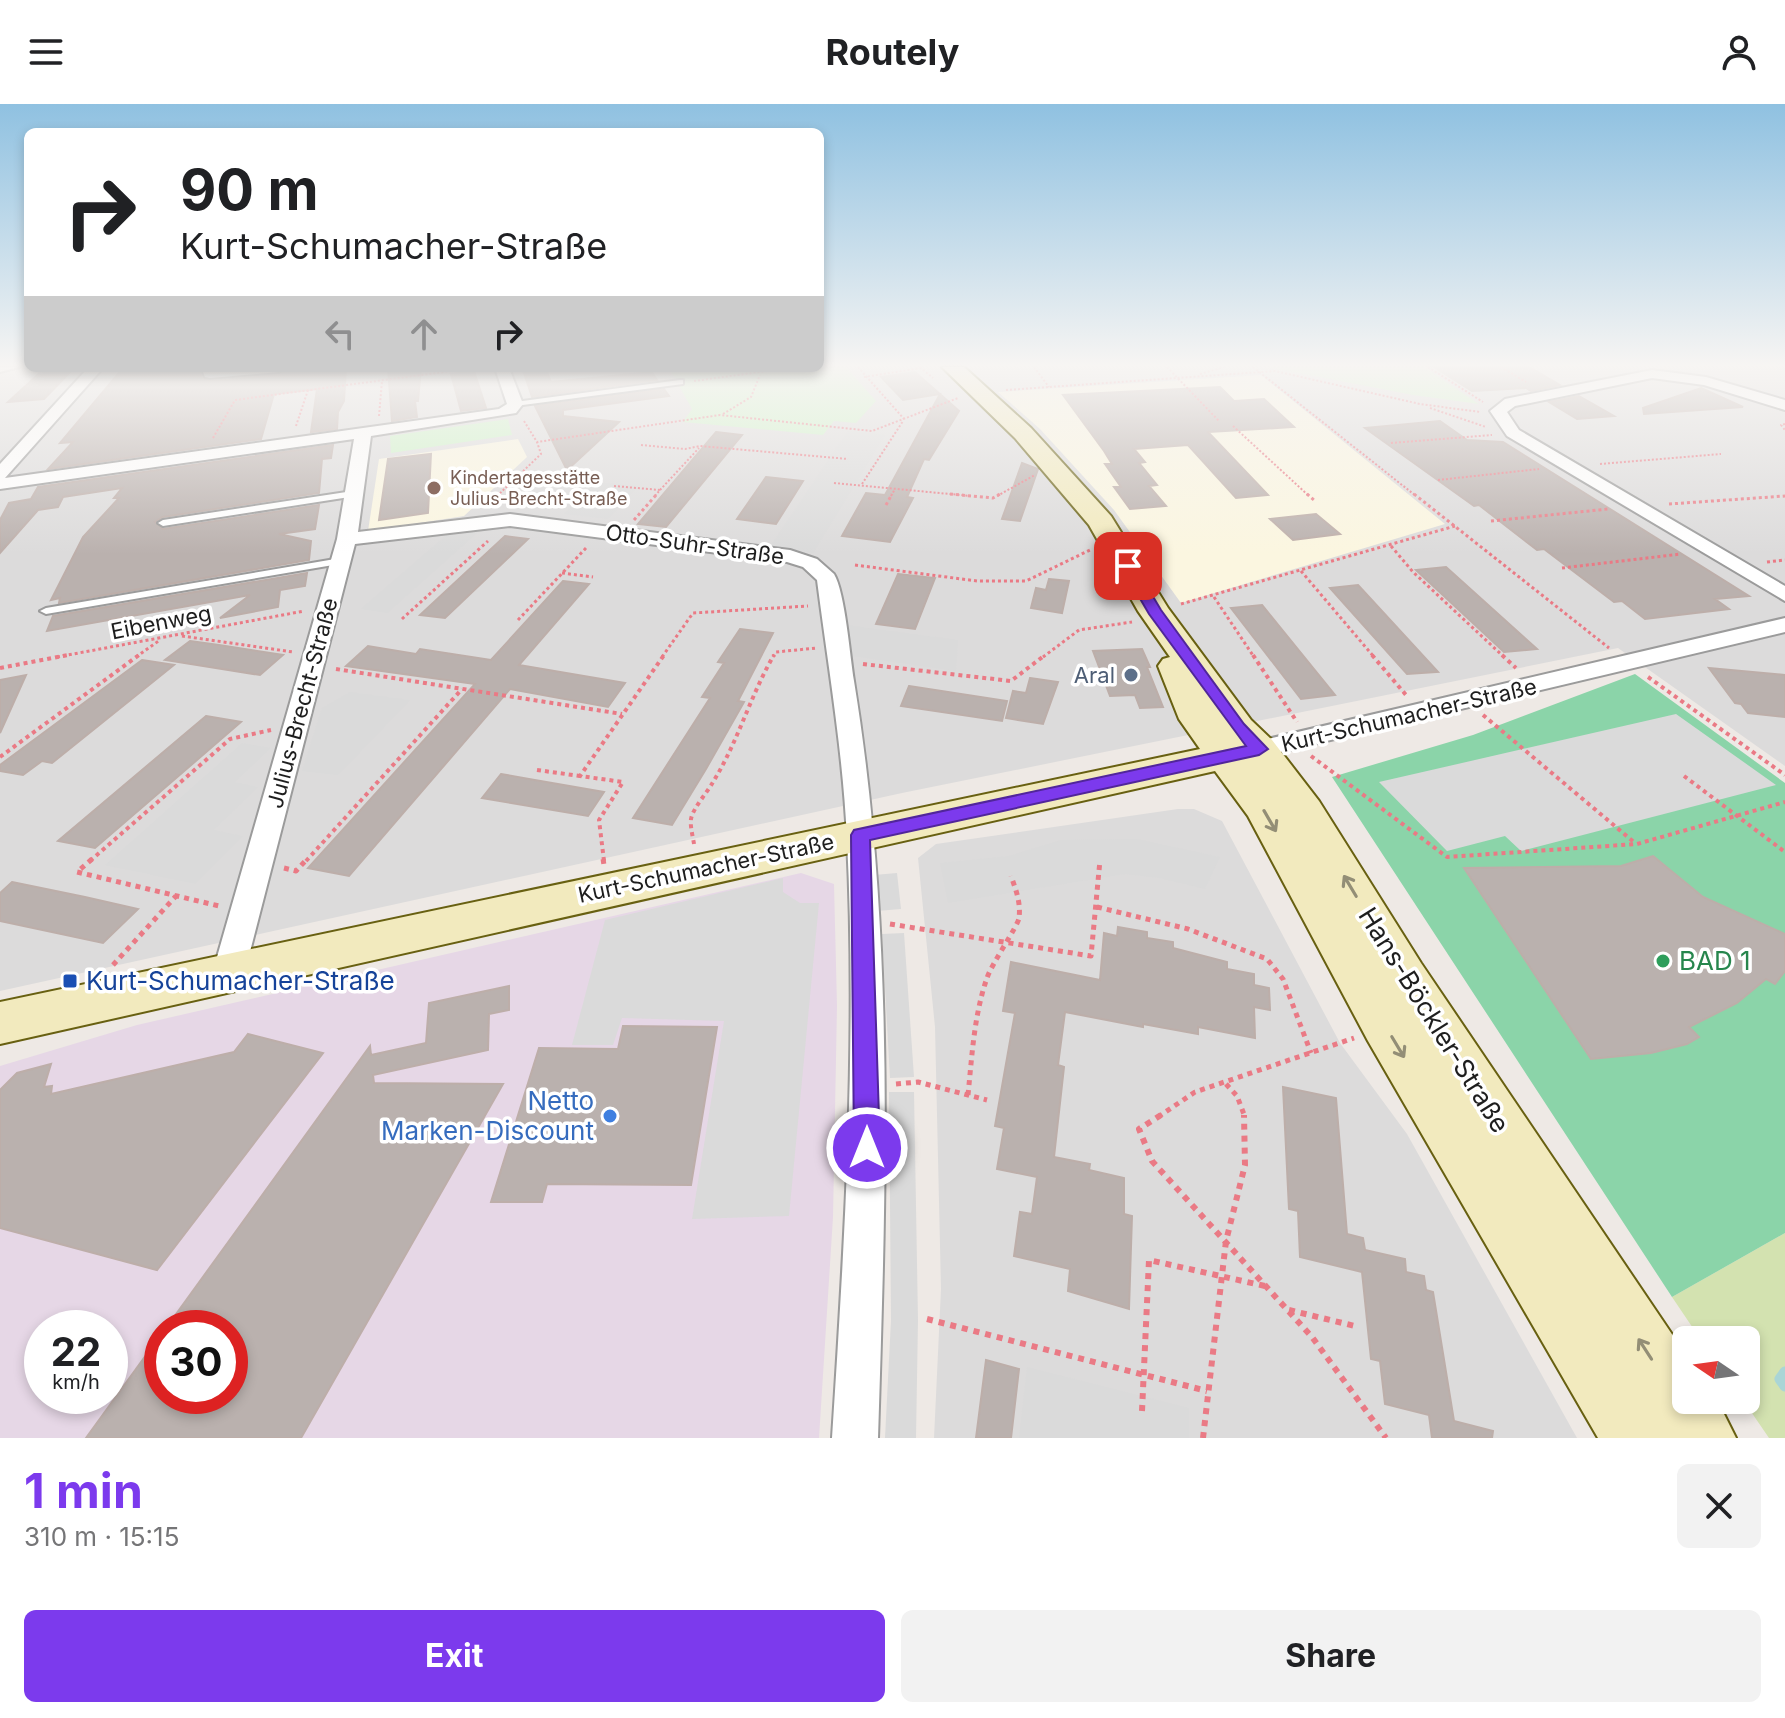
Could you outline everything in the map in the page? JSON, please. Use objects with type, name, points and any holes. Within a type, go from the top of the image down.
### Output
[{"type":"street","points":[[0,474],[40,429]]},
{"type":"street","points":[[0,484],[387,429]]},
{"type":"street","name":"Hans-Böckler-Straße","points":[[1006,429],[1061,474],[1097,547],[1141,610],[1238,728],[1271,746],[1305,811],[1413,990],[1703,1438]]},
{"type":"street","points":[[1509,429],[1785,595]]},
{"type":"street","name":"Julius-Brecht-Straße","points":[[229,971],[344,550],[353,494],[370,432]]},
{"type":"street","points":[[0,454],[19,452]]},
{"type":"street","name":"Otto-Suhr-Straße","points":[[344,550],[468,524],[510,520],[790,556],[810,563],[827,578],[861,835],[864,919],[866,1199],[855,1438]]},
{"type":"street","name":"Kurt-Schumacher-Straße","points":[[0,1023],[1271,746],[1785,625]]},
{"type":"street","name":"Hans-Böckler-Straße","points":[[1271,746],[1264,810],[1385,1026],[1635,1438]]},
{"type":"lane","points":[[163,523],[353,494]]},
{"type":"lane","points":[[46,611],[344,550]]},
{"type":"path","points":[[202,455],[217,429]]},
{"type":"path","points":[[290,443],[295,429]]},
{"type":"path","points":[[468,524],[541,454],[530,429]]},
{"type":"path","points":[[537,442],[623,429]]},
{"type":"path","points":[[859,429],[866,430],[862,437]]},
{"type":"path","points":[[862,485],[897,429]]},
{"type":"path","points":[[1237,429],[1315,501]]},
{"type":"path","points":[[1334,429],[1629,664],[1785,775]]},
{"type":"path","points":[[1391,443],[1498,434]]},
{"type":"path","points":[[641,445],[685,449],[700,446],[848,459]]},
{"type":"path","points":[[621,534],[700,446]]},
{"type":"path","points":[[1438,480],[1721,454]]},
{"type":"path","points":[[1028,464],[1044,484]]},
{"type":"path","points":[[834,483],[993,498],[1037,474]]},
{"type":"path","points":[[614,486],[660,490]]},
{"type":"path","points":[[886,505],[895,489]]},
{"type":"path","points":[[1491,521],[1637,506],[1785,496]]},
{"type":"path","points":[[402,619],[510,520]]},
{"type":"path","points":[[697,870],[691,818],[729,757],[741,721],[753,703],[757,684],[776,652],[836,654],[1011,681],[1079,630],[1135,621],[1141,610],[1213,596],[1455,526]]},
{"type":"path","points":[[1390,545],[1413,572],[1535,686]]},
{"type":"path","points":[[518,620],[587,546]]},
{"type":"path","points":[[855,565],[977,581],[1026,581],[1097,547]]},
{"type":"path","points":[[1562,568],[1711,551]]},
{"type":"path","points":[[1301,571],[1420,712]]},
{"type":"path","points":[[562,573],[593,577]]},
{"type":"path","points":[[1213,596],[1271,746],[1447,857],[1637,844],[1785,802]]},
{"type":"path","points":[[580,776],[693,613],[831,605]]},
{"type":"path","name":"Eibenweg","points":[[0,668],[328,607]]},
{"type":"path","points":[[176,635],[462,689],[622,714]]},
{"type":"path","points":[[0,757],[164,638]]},
{"type":"path","points":[[258,864],[296,871],[462,689]]},
{"type":"path","points":[[1467,701],[1637,844]]},
{"type":"path","points":[[245,912],[77,872],[230,739],[296,725]]},
{"type":"path","points":[[537,770],[623,782],[599,820],[607,890]]},
{"type":"path","points":[[1684,776],[1785,852]]},
{"type":"path","points":[[864,919],[1091,956],[1100,860]]},
{"type":"path","points":[[968,1095],[978,1006],[1000,943],[1019,922],[1019,900],[1011,876]]},
{"type":"path","points":[[77,1005],[176,896]]},
{"type":"path","points":[[1097,907],[1135,913],[1188,929],[1267,959],[1283,979],[1311,1053]]},
{"type":"path","points":[[1385,1026],[1226,1084],[1195,1092],[1139,1129],[1141,1144],[1162,1174],[1226,1241],[1356,1391],[1386,1438]]},
{"type":"path","points":[[867,1085],[918,1082],[987,1100]]},
{"type":"path","points":[[1203,1438],[1226,1241],[1245,1165],[1245,1116],[1237,1096],[1226,1084]]},
{"type":"path","points":[[1142,1411],[1149,1260],[1266,1286]]},
{"type":"path","points":[[1286,1310],[1355,1326]]},
{"type":"path","points":[[927,1319],[1207,1391]]},
{"type":"shaded area","points":[[0,429],[1785,429],[1785,766],[1618,648],[902,793],[0,991]]},
{"type":"shaded area","points":[[1040,429],[1328,429],[1445,524],[1181,603],[1114,510]]},
{"type":"shaded area","points":[[848,431],[885,435],[813,553],[770,547]]},
{"type":"shaded area","name":"Kindertagesstätte Julius-Brecht-Straße","points":[[518,439],[527,457],[464,516],[368,531],[379,459]]},
{"type":"shaded area","points":[[596,482],[638,486],[608,519],[564,514]]},
{"type":"shaded area","points":[[455,528],[479,531],[387,613],[361,609]]},
{"type":"shaded area","points":[[846,625],[958,640],[956,671],[845,655]]},
{"type":"shaded area","points":[[350,692],[410,700],[338,775],[302,771],[322,708]]},
{"type":"shaded area","points":[[1676,714],[1776,785],[1521,851],[1505,836],[1447,851],[1379,782]]},
{"type":"shaded area","points":[[242,743],[271,748],[235,782],[258,787],[214,830],[243,836],[195,884],[105,865]]},
{"type":"shaded area","points":[[1194,809],[1222,821],[1340,1043],[1407,1134],[1577,1438],[934,1438],[941,1289],[935,1027],[918,858],[936,844]]},
{"type":"shaded area","points":[[1137,839],[1220,857],[1205,889],[1125,874],[948,903],[940,863],[1009,856],[1061,840]]},
{"type":"shaded area","points":[[801,873],[834,884],[837,1006],[833,1217],[819,1438],[0,1438],[0,1066],[137,1025]]},
{"type":"shaded area","points":[[897,873],[901,909],[877,911],[874,875]]},
{"type":"shaded area","points":[[783,878],[783,892],[800,903],[819,903],[789,1216],[692,1219],[724,1021],[622,1018],[613,1045],[572,1045],[605,920]]},
{"type":"shaded area","points":[[904,933],[914,1077],[890,1078],[882,934]]},
{"type":"shaded area","points":[[889,1092],[914,1092],[918,1320],[916,1438],[885,1438],[891,1320]]},
{"type":"shaded area","points":[[1027,1367],[1189,1408],[1189,1438],[1019,1438]]},
{"type":"green space","points":[[437,429],[511,429],[512,435],[391,453],[390,436]]},
{"type":"green space","points":[[761,429],[828,429],[823,435]]},
{"type":"green space","points":[[1635,674],[1785,783],[1785,1233],[1672,1297],[1332,777],[1473,735]]},
{"type":"green space","points":[[1785,1233],[1785,1438],[1769,1438],[1753,1414],[1760,1414],[1760,1326],[1692,1326],[1672,1297]]},
{"type":"building","points":[[72,429],[264,429],[261,439],[48,469],[73,442],[60,443]]},
{"type":"building","points":[[547,429],[611,429],[567,470]]},
{"type":"building","points":[[921,429],[948,429],[929,460],[924,459],[907,497],[913,498],[890,542],[842,536],[866,493],[885,495]]},
{"type":"building","points":[[1088,429],[1255,429],[1208,432],[1268,495],[1236,498],[1188,445],[1134,449],[1145,462],[1139,463],[1157,485],[1149,486],[1166,506],[1130,509],[1114,487],[1121,487],[1105,464],[1112,464]]},
{"type":"building","points":[[1367,429],[1452,429],[1467,440],[1503,442],[1749,596],[1715,599],[1729,609],[1645,619],[1622,601],[1614,602],[1544,549],[1537,550],[1479,505],[1474,506]]},
{"type":"building","points":[[716,432],[742,435],[666,527],[638,524]]},
{"type":"building","points":[[333,445],[331,458],[322,459],[319,493],[163,517],[155,522],[163,529],[319,505],[315,529],[279,534],[311,541],[309,560],[59,603],[60,598],[51,600],[83,537],[119,498],[114,498],[122,488],[63,497],[58,507],[38,510],[0,553],[0,520],[9,503],[31,499],[38,487]]},
{"type":"building","points":[[431,454],[428,513],[379,520],[388,459]]},
{"type":"building","points":[[1022,463],[1038,469],[1020,521],[1002,519]]},
{"type":"building","points":[[766,477],[803,481],[776,524],[737,519]]},
{"type":"building","points":[[1316,514],[1340,534],[1293,540],[1270,519]]},
{"type":"building","points":[[505,536],[528,539],[445,618],[420,615]]},
{"type":"building","points":[[1446,567],[1537,649],[1504,652],[1416,570]]},
{"type":"building","points":[[307,573],[305,586],[280,590],[278,607],[220,618],[250,595],[47,631],[53,616]]},
{"type":"building","points":[[898,574],[935,578],[915,629],[876,624]]},
{"type":"building","points":[[1049,579],[1069,581],[1062,613],[1031,608],[1036,588],[1046,590]]},
{"type":"building","points":[[563,581],[589,584],[519,665],[625,683],[608,707],[510,689],[349,876],[308,868],[475,684],[346,666],[368,646],[416,654],[420,649],[491,660]]},
{"type":"building","points":[[1358,585],[1438,672],[1407,674],[1330,588]]},
{"type":"building","points":[[1262,605],[1335,695],[1301,699],[1231,608]]},
{"type":"building","points":[[740,629],[773,633],[738,701],[744,702],[672,825],[633,818],[710,698],[702,697],[724,663],[718,662]]},
{"type":"building","points":[[190,641],[283,655],[260,675],[165,660]]},
{"type":"building","points":[[1142,649],[1163,707],[1140,708],[1135,695],[1110,696],[1093,651]]},
{"type":"building","points":[[142,660],[174,665],[52,763],[42,761],[23,775],[0,771],[0,765]]},
{"type":"building","points":[[1709,668],[1785,675],[1785,717],[1748,713],[1741,704],[1735,703]]},
{"type":"building","points":[[26,675],[0,733],[0,680]]},
{"type":"building","points":[[1030,678],[1058,682],[1043,724],[1006,718],[1013,691],[1026,693]]},
{"type":"building","points":[[909,686],[1007,701],[1002,721],[901,706]]},
{"type":"building","points":[[206,716],[241,722],[95,848],[58,841]]},
{"type":"building","points":[[501,774],[604,792],[588,816],[482,798]]},
{"type":"building","name":"BAD 1","points":[[1653,856],[1703,897],[1785,934],[1785,971],[1775,984],[1766,979],[1737,1003],[1689,1027],[1699,1037],[1687,1044],[1651,1053],[1591,1059],[1464,868],[1621,866]]},
{"type":"building","points":[[12,882],[138,909],[103,943],[0,921],[0,893]]},
{"type":"building","points":[[1118,927],[1147,932],[1147,938],[1173,942],[1173,948],[1227,962],[1227,969],[1254,974],[1254,985],[1269,988],[1270,1010],[1254,1007],[1255,1038],[1198,1027],[1198,1034],[1143,1024],[1143,1027],[1065,1012],[1058,1065],[1064,1067],[1054,1157],[1090,1164],[1089,1170],[1124,1178],[1124,1214],[1132,1216],[1129,1309],[1068,1291],[1070,1269],[1014,1256],[1020,1212],[1032,1214],[1037,1177],[997,1169],[1004,1128],[995,1126],[1015,1013],[1003,1011],[1011,962],[1100,980],[1104,933],[1117,936]]},
{"type":"building","points":[[509,986],[509,1010],[489,1014],[488,1050],[373,1075],[374,1083],[503,1084],[301,1438],[86,1438],[103,1414],[128,1414],[128,1380],[144,1358],[144,1414],[248,1414],[248,1310],[179,1310],[370,1046],[371,1055],[426,1043],[429,1003]]},
{"type":"building","name":"Netto Marken-Discount","points":[[623,1026],[717,1027],[691,1185],[547,1184],[542,1202],[491,1202],[539,1048],[618,1049]]},
{"type":"building","points":[[248,1034],[323,1053],[157,1270],[0,1228],[0,1090],[17,1073],[51,1064],[44,1087],[52,1086],[51,1094],[234,1052]]},
{"type":"building","points":[[1283,1087],[1336,1098],[1347,1234],[1363,1238],[1365,1250],[1405,1259],[1406,1272],[1424,1276],[1426,1290],[1433,1292],[1454,1421],[1493,1431],[1492,1438],[1432,1438],[1429,1415],[1385,1404],[1380,1361],[1371,1359],[1362,1272],[1300,1257],[1298,1211],[1289,1209]]},
{"type":"building","points":[[986,1360],[1019,1369],[1011,1438],[976,1438]]},
{"type":"waterway","points":[[1785,1372],[1780,1379],[1785,1386]]},
{"type":"place","name":"Kindertagesstätte Julius-Brecht-Straße","points":[[434,488]]},
{"type":"place","name":"Aral","points":[[1131,675]]},
{"type":"place","name":"BAD 1","points":[[1663,961]]},
{"type":"place","name":"Kurt-Schumacher-Straße","points":[[70,981]]},
{"type":"place","name":"Netto Marken-Discount","points":[[610,1116]]},
{"type":"route","points":[[867,1148],[861,835],[1259,749],[1238,728],[1201,677],[1154,611],[1128,566]]}]
